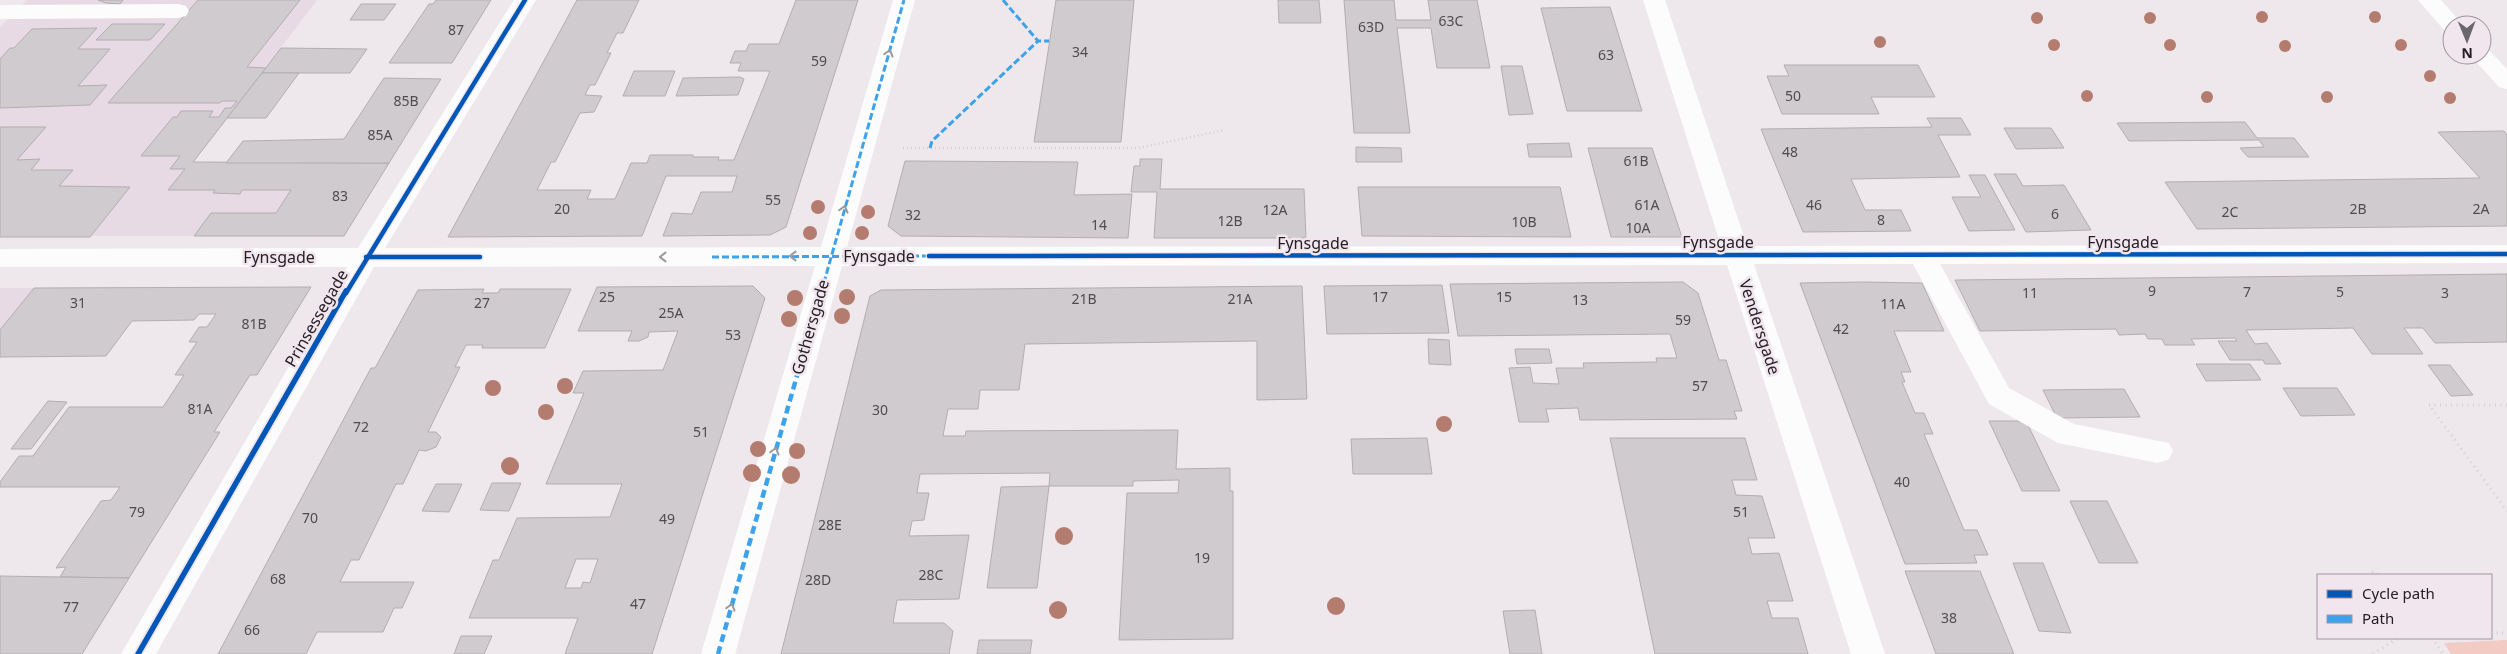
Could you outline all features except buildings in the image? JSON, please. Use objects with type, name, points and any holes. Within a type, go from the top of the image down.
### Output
[{"type":"street","name":"Prinsessegade","points":[[138,654],[366,257],[525,0]]},
{"type":"street","name":"Gothersgade","points":[[718,654],[904,0]]},
{"type":"street","name":"Vendersgade","points":[[1654,0],[1868,654]]},
{"type":"street","points":[[2428,0],[2442,15]]},
{"type":"street","points":[[0,12],[178,11]]},
{"type":"street","points":[[2491,65],[2507,82]]},
{"type":"street","points":[[1921,254],[1999,396],[2068,435],[2158,451]]},
{"type":"street","name":"Fynsgade","points":[[0,258],[2507,254]]},
{"type":"path","points":[[861,148],[1138,148],[1225,130]]},
{"type":"path","points":[[2507,405],[2429,405],[2507,511]]},
{"type":"path","points":[[2372,572],[2377,574]]},
{"type":"path","points":[[2492,633],[2507,633]]},
{"type":"path","points":[[2373,654],[2396,639]]},
{"type":"path","points":[[2433,639],[2443,654]]},
{"type":"shaded area","points":[[27,0],[317,0],[194,162],[389,163],[344,236],[0,236],[0,27]]},
{"type":"shaded area","points":[[0,288],[34,288],[0,330]]},
{"type":"shaded area","points":[[2507,640],[2507,654],[2451,654],[2444,643]]},
{"type":"marked path","points":[[718,654],[904,0]]},
{"type":"marked path","points":[[1003,0],[1038,41],[1049,41]]},
{"type":"marked path","points":[[930,148],[932,141],[1038,41]]},
{"type":"marked path","points":[[712,257],[929,256]]},
{"type":"cycle path","points":[[138,654],[366,257],[525,0]]},
{"type":"cycle path","points":[[929,256],[2507,254]]},
{"type":"cycle path","points":[[366,257],[480,257]]}]
